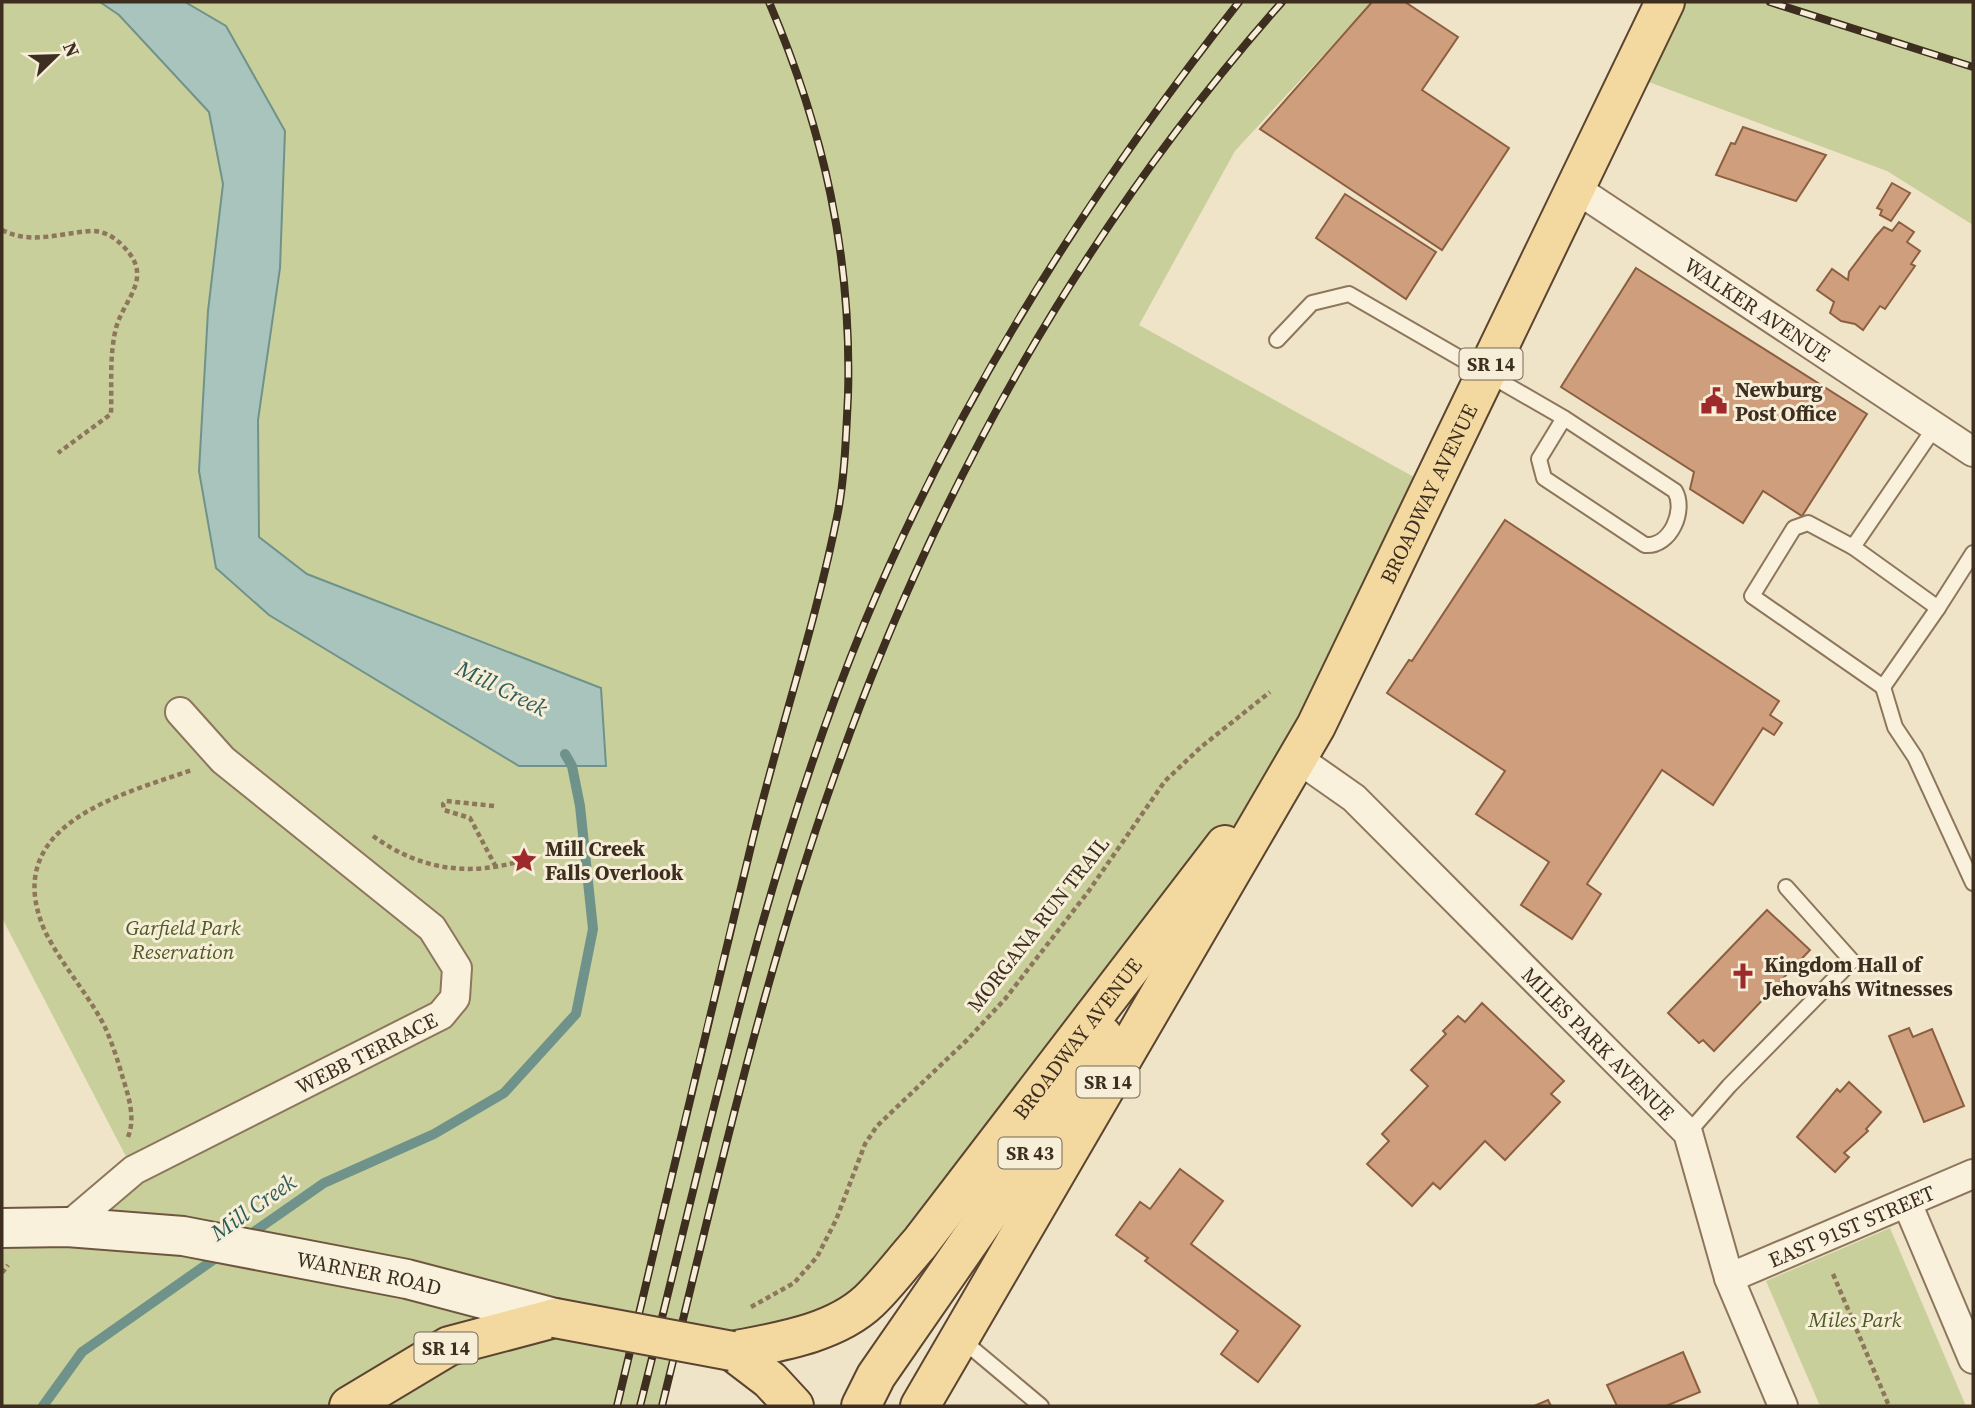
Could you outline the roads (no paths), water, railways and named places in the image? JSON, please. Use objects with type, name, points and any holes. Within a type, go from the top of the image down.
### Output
[{"type":"main road","name":"BROADWAY AVENUE","points":[[920,1406],[1317,726],[1665,2]]},
{"type":"main road","name":"BROADWAY AVENUE","points":[[732,1351],[792,1339],[841,1319],[868,1303],[920,1243],[1186,891],[1297,758]]},
{"type":"main road","name":"SR 43","points":[[861,1406],[876,1376],[1059,1112],[1186,891]]},
{"type":"main road","name":"WARNER ROAD","points":[[2,1228],[67,1227],[183,1236],[407,1279],[555,1318],[732,1351]]},
{"type":"main road","name":"SR 14","points":[[349,1406],[449,1346],[555,1318]]},
{"type":"main road","points":[[732,1351],[770,1380],[794,1406]]},
{"type":"street","name":"WALKER AVENUE","points":[[1575,188],[1973,452]]},
{"type":"street","name":"WEBB TERRACE","points":[[67,1227],[134,1170],[441,1015],[455,998],[457,968],[432,928],[223,760],[180,712]]},
{"type":"street","name":"MILES PARK AVENUE","points":[[1297,758],[1354,798],[1688,1133],[1729,1278],[1783,1406]]},
{"type":"street","name":"EAST 91ST STREET","points":[[1729,1278],[1973,1174]]},
{"type":"street","points":[[1907,1203],[1973,1359]]},
{"type":"lane","points":[[1277,340],[1312,303],[1349,294],[1486,376],[1564,418],[1675,491],[1680,500],[1681,512],[1663,541],[1645,545],[1544,478],[1539,459],[1564,418]]},
{"type":"lane","points":[[1853,547],[1935,427]]},
{"type":"lane","points":[[1938,608],[1853,547],[1808,523],[1794,528],[1752,596],[1883,687],[1895,727],[1915,757],[1973,883]]},
{"type":"lane","points":[[1883,687],[1973,553]]},
{"type":"lane","points":[[1688,1133],[1729,1086],[1853,961],[1786,887]]},
{"type":"lane","points":[[960,1338],[1041,1406]]},
{"type":"water","points":[[100,2],[185,2],[226,26],[285,131],[280,268],[258,420],[259,537],[307,574],[601,688],[606,766],[519,766],[269,615],[216,568],[199,471],[208,311],[223,184],[209,112],[119,15]]},
{"type":"waterway","name":"Mill Creek","points":[[245,1238],[324,1183],[434,1134],[504,1093],[576,1014],[593,929],[580,806],[572,766],[565,754]]},
{"type":"waterway","name":"Mill Creek","points":[[43,1406],[82,1352],[223,1253]]},
{"type":"railway","points":[[617,1406],[752,842],[819,595],[842,483],[848,396],[848,344],[839,244],[819,146],[805,98],[769,2]]},
{"type":"railway","points":[[640,1406],[738,1010],[766,912],[795,814],[864,624],[941,458],[1030,300],[1130,148],[1239,2]]},
{"type":"railway","points":[[662,1406],[720,1167],[784,929],[835,774],[919,565],[968,464],[1021,366],[1079,270],[1142,178],[1210,88],[1282,2]]},
{"type":"railway","points":[[1770,2],[1973,67]]},
{"type":"place","name":"Newburg Post Office","points":[[1714,401]]},
{"type":"place","name":"Mill Creek Falls Overlook","points":[[524,860]]},
{"type":"place","name":"Kingdom Hall of Jehovahs Witnesses","points":[[1743,976]]},
{"type":"park label","name":"Garfield Park Reservation","points":[[183,939]]},
{"type":"park label","name":"Miles Park","points":[[1855,1319]]}]
